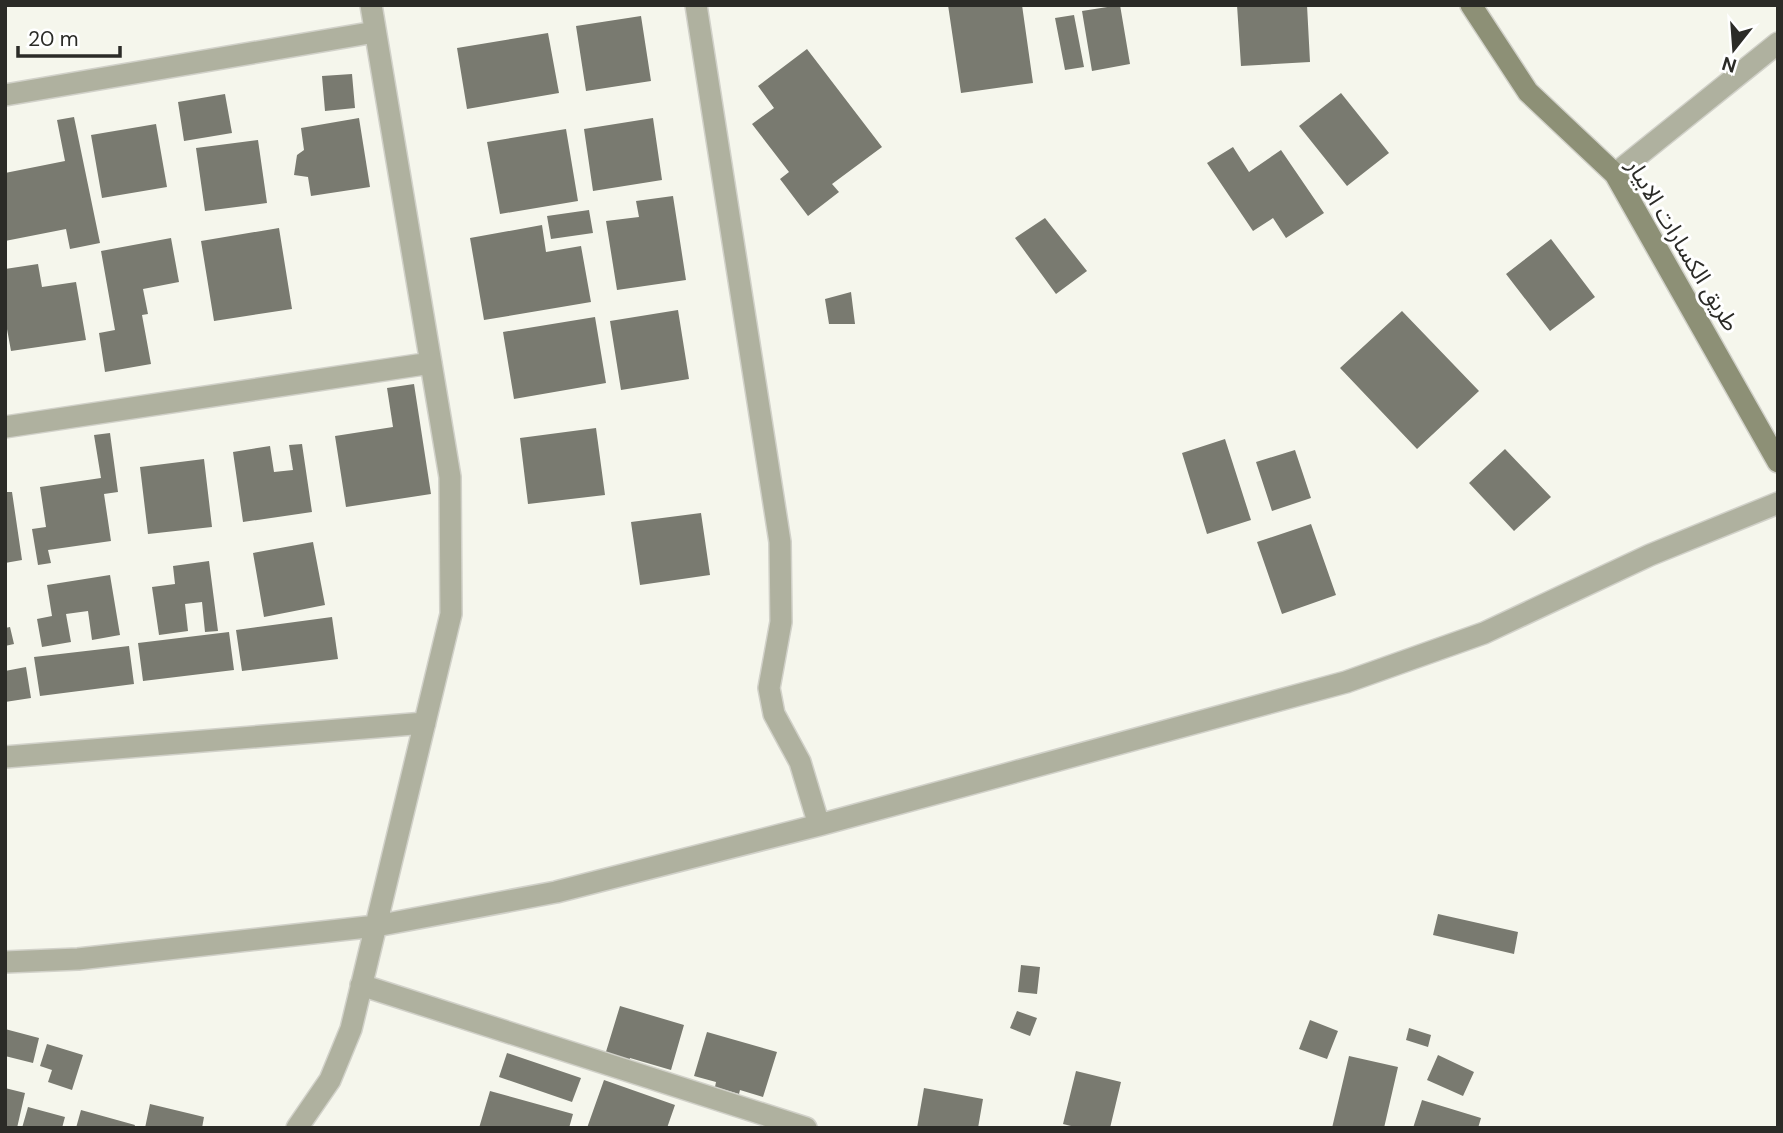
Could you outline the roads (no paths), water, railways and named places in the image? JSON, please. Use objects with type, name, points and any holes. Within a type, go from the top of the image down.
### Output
[{"type":"street","points":[[297,1128],[330,1080],[351,1029],[451,614],[450,477],[371,5]]},
{"type":"street","points":[[696,5],[780,542],[781,622],[769,688],[774,714],[800,762],[819,825]]},
{"type":"street","name":"طريق الكسارات الابيار","points":[[1471,5],[1528,92],[1615,174],[1778,462]]},
{"type":"street","points":[[5,96],[375,32]]},
{"type":"street","points":[[1615,174],[1778,43]]},
{"type":"street","points":[[5,427],[431,363]]},
{"type":"street","points":[[5,962],[78,959],[376,926],[556,892],[819,825],[1346,682],[1484,634],[1650,555],[1778,503]]},
{"type":"street","points":[[5,757],[425,723]]},
{"type":"street","points":[[361,985],[806,1128]]}]
